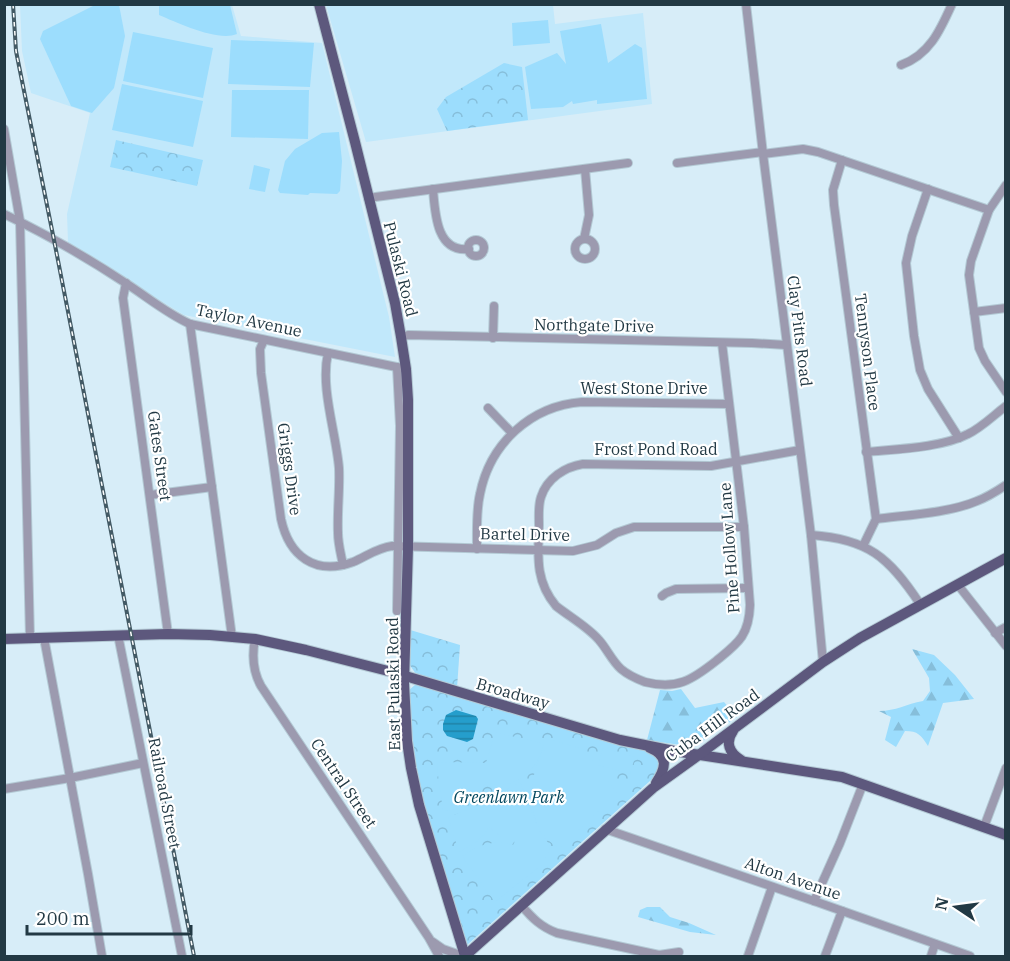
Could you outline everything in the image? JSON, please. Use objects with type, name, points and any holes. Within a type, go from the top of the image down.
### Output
[{"type":"main road","name":"Pulaski Road","points":[[319,4],[355,142],[401,337],[401,368],[408,400],[402,547]]},
{"type":"main road","name":"East Pulaski Road","points":[[402,547],[406,732],[414,785],[464,957]]},
{"type":"main road","name":"Cuba Hill Road","points":[[464,957],[653,788],[823,662],[860,638],[1005,558]]},
{"type":"main road","name":"Broadway","points":[[4,639],[168,634],[255,639],[404,675],[620,740],[699,755],[842,777],[1005,835]]},
{"type":"main road","points":[[734,729],[729,738],[729,747],[735,756],[746,762]]},
{"type":"main road","points":[[641,744],[657,751],[664,760],[662,773],[653,788]]},
{"type":"street","name":"Clay Pitts Road","points":[[746,4],[811,535],[823,662]]},
{"type":"street","points":[[901,65],[910,62],[929,47],[952,4]]},
{"type":"street","points":[[4,129],[20,222],[30,639]]},
{"type":"street","points":[[677,163],[803,149],[818,152],[989,210]]},
{"type":"street","name":"Tennyson Place","points":[[842,160],[833,190],[834,205],[876,519]]},
{"type":"street","points":[[368,198],[628,163]]},
{"type":"street","points":[[584,239],[590,215],[585,169]]},
{"type":"street","points":[[1005,185],[989,210],[971,261],[969,275],[979,348],[1005,392]]},
{"type":"street","points":[[433,189],[436,222],[442,234],[449,244],[456,248],[469,249]]},
{"type":"street","points":[[928,189],[912,236],[906,263],[914,336],[920,370],[928,389],[959,438]]},
{"type":"street","name":"Taylor Avenue","points":[[4,214],[60,243],[126,283],[176,318],[190,324],[401,368]]},
{"type":"street","name":"Gates Street","points":[[126,283],[123,298],[168,634]]},
{"type":"street","points":[[493,338],[494,306]]},
{"type":"street","points":[[974,312],[1005,308]]},
{"type":"street","points":[[190,324],[232,636]]},
{"type":"street","name":"Northgate Drive","points":[[401,337],[408,335],[786,345]]},
{"type":"street","name":"Griggs Drive","points":[[264,340],[260,350],[261,373],[284,534],[293,548],[303,558],[317,565],[329,566],[344,565],[378,549],[402,547]]},
{"type":"street","name":"Pine Hollow Lane","points":[[538,550],[539,572],[550,599],[599,640],[623,671],[637,679],[666,686],[680,684],[691,679],[734,646],[747,628],[750,605],[744,527],[722,343]]},
{"type":"street","points":[[328,353],[325,373],[337,447],[338,531],[344,565]]},
{"type":"street","name":"West Stone Drive","points":[[477,549],[478,510],[482,483],[493,457],[512,433],[525,422],[541,413],[570,403],[729,404]]},
{"type":"street","points":[[866,452],[944,443],[971,433],[1005,406]]},
{"type":"street","points":[[488,408],[512,433]]},
{"type":"street","name":"Frost Pond Road","points":[[538,550],[541,497],[551,481],[572,466],[598,463],[711,466],[800,450]]},
{"type":"street","points":[[864,546],[876,519],[961,506],[976,502],[1005,485]]},
{"type":"street","points":[[150,495],[212,487]]},
{"type":"street","name":"Bartel Drive","points":[[402,547],[573,551],[597,545],[626,528],[744,527]]},
{"type":"street","points":[[811,535],[831,537],[864,546],[881,556],[906,583],[920,604]]},
{"type":"street","points":[[397,611],[402,547]]},
{"type":"street","points":[[958,585],[1005,646]]},
{"type":"street","points":[[662,596],[676,590],[748,588]]},
{"type":"street","points":[[995,633],[1005,627]]},
{"type":"street","name":"Railroad Street","points":[[118,635],[182,957]]},
{"type":"street","points":[[44,638],[102,957]]},
{"type":"street","name":"Central Street","points":[[255,639],[253,661],[261,686],[429,938],[439,957]]},
{"type":"street","points":[[4,789],[143,763]]},
{"type":"street","points":[[984,827],[1005,768]]},
{"type":"street","points":[[814,901],[845,833],[863,784]]},
{"type":"street","name":"Alton Avenue","points":[[605,829],[970,957]]},
{"type":"street","points":[[748,957],[772,887]]},
{"type":"street","points":[[522,906],[537,922],[556,933],[659,955],[679,952]]},
{"type":"street","points":[[825,957],[842,911]]},
{"type":"street","name":"Central Street","points":[[429,938],[443,950],[464,957]]},
{"type":"street","points":[[931,957],[935,944]]},
{"type":"shaded area","points":[[20,5],[232,5],[241,36],[322,43],[389,317],[395,357],[184,315],[68,242],[67,214],[90,113],[31,93],[22,51]]},
{"type":"shaded area","points":[[326,5],[553,5],[555,24],[643,13],[652,104],[366,142]]},
{"type":"shaded area","points":[[456,710],[476,716],[478,719],[473,739],[467,742],[447,736],[443,730],[446,715]]},
{"type":"green space","points":[[95,5],[119,5],[125,36],[114,88],[92,113],[71,106],[40,39],[43,31]]},
{"type":"green space","points":[[159,5],[230,5],[237,34],[219,36],[187,27],[159,15]]},
{"type":"green space","points":[[548,20],[550,43],[513,46],[512,23]]},
{"type":"green space","points":[[601,24],[608,63],[635,44],[642,48],[647,99],[597,104],[597,100],[573,104],[572,101],[563,107],[531,109],[525,67],[557,53],[566,64],[560,31]]},
{"type":"green space","points":[[133,32],[213,48],[203,98],[123,81]]},
{"type":"green space","points":[[231,40],[314,43],[310,87],[228,84]]},
{"type":"green space","points":[[504,63],[522,67],[528,120],[447,131],[437,109],[446,97]]},
{"type":"green space","points":[[122,84],[203,101],[193,147],[112,130]]},
{"type":"green space","points":[[232,90],[309,90],[308,139],[231,137]]},
{"type":"green space","points":[[339,132],[342,161],[340,191],[337,194],[310,193],[308,195],[280,193],[278,190],[285,161],[295,149],[322,133]]},
{"type":"green space","points":[[116,140],[203,160],[197,186],[110,167]]},
{"type":"green space","points":[[254,165],[270,169],[265,192],[249,189]]},
{"type":"green space","points":[[407,629],[460,645],[457,688],[418,677],[407,661]]},
{"type":"green space","points":[[912,649],[934,655],[955,675],[974,699],[943,703],[928,746],[919,734],[905,731],[896,747],[885,740],[891,717],[879,711],[923,701],[930,691],[929,678]]},
{"type":"green space","name":"Greenlawn Park","points":[[416,684],[660,756],[660,772],[466,946],[424,807],[411,741],[408,691]]},
{"type":"green space","points":[[681,689],[695,708],[724,702],[737,717],[697,745],[687,746],[647,740],[660,690]]},
{"type":"green space","points":[[495,732],[544,744],[536,763],[530,771],[514,782],[495,784],[485,782],[478,796],[469,804],[443,811],[438,763],[486,763]]},
{"type":"green space","points":[[553,740],[585,750],[617,793],[560,848],[548,839],[539,827],[532,797],[537,765]]},
{"type":"green space","points":[[603,748],[635,757],[630,774],[598,765]]},
{"type":"green space","points":[[520,782],[539,830],[551,847],[540,867],[495,902],[462,856],[486,844],[513,845],[517,837],[501,837],[489,827],[472,845],[459,852],[448,817],[477,806]]},
{"type":"green space","points":[[647,907],[660,907],[670,917],[716,935],[690,932],[638,917],[640,910]]},
{"type":"railway","points":[[13,4],[16,51],[194,956]]}]
